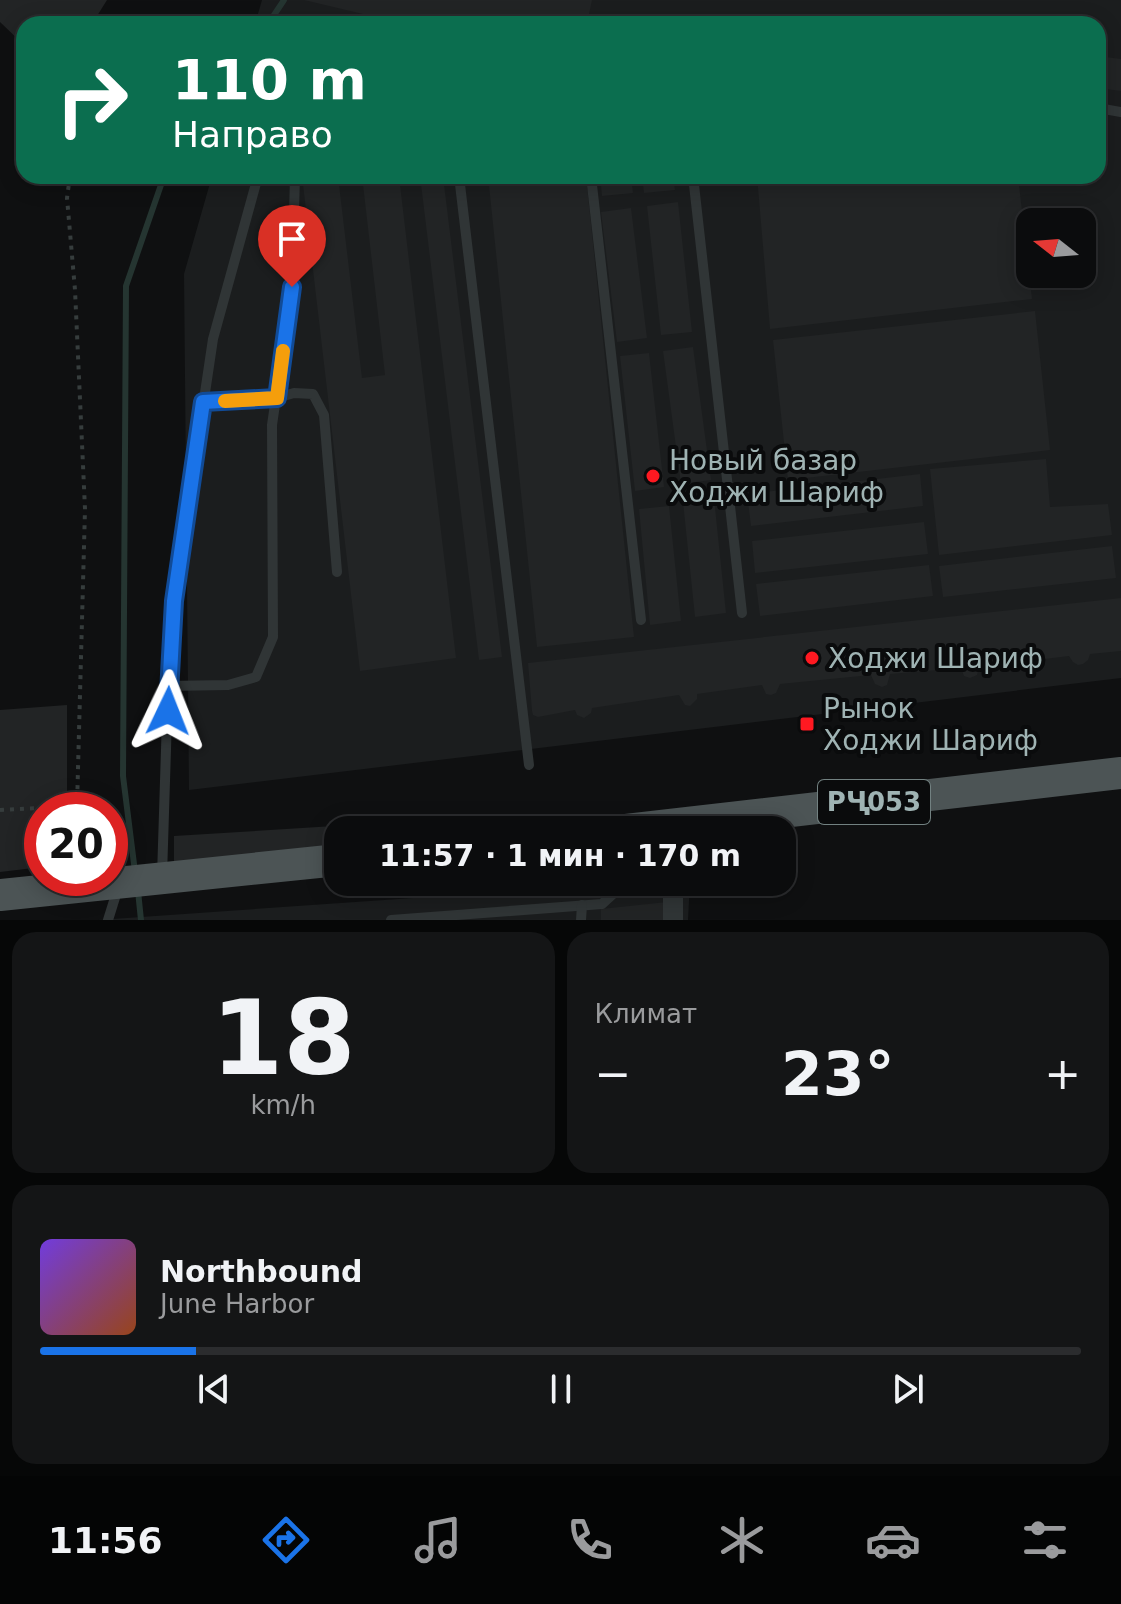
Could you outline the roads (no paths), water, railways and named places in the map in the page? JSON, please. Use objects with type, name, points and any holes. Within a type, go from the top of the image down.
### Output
[{"type":"main road","name":"РҶ053","points":[[771,816],[1121,773]]},
{"type":"main road","points":[[128,881],[324,861]]},
{"type":"main road","points":[[0,895],[24,892]]},
{"type":"street","points":[[673,896],[673,920]]},
{"type":"lane","points":[[162,878],[174,601],[213,339],[256,184]]},
{"type":"lane","points":[[168,686],[228,685],[256,677],[273,637],[272,425],[292,287],[295,184]]},
{"type":"lane","points":[[460,184],[529,765]]},
{"type":"lane","points":[[592,184],[641,620]]},
{"type":"lane","points":[[694,184],[742,613]]},
{"type":"lane","points":[[203,402],[313,394],[324,415],[337,572]]},
{"type":"lane","points":[[108,920],[116,896]]},
{"type":"lane","points":[[391,920],[485,916],[602,904],[611,896]]},
{"type":"lane","points":[[581,920],[582,905]]},
{"type":"waterway","points":[[273,16],[284,0]]},
{"type":"waterway","points":[[135,872],[123,776],[126,286],[161,184]]},
{"type":"waterway","points":[[138,891],[141,920]]},
{"type":"place","name":"Новый базар Ходжи Шариф","points":[[653,476]]},
{"type":"place","name":"Ходжи Шариф","points":[[812,658]]},
{"type":"place","name":"Рынок Ходжи Шариф","points":[[807,724]]}]
